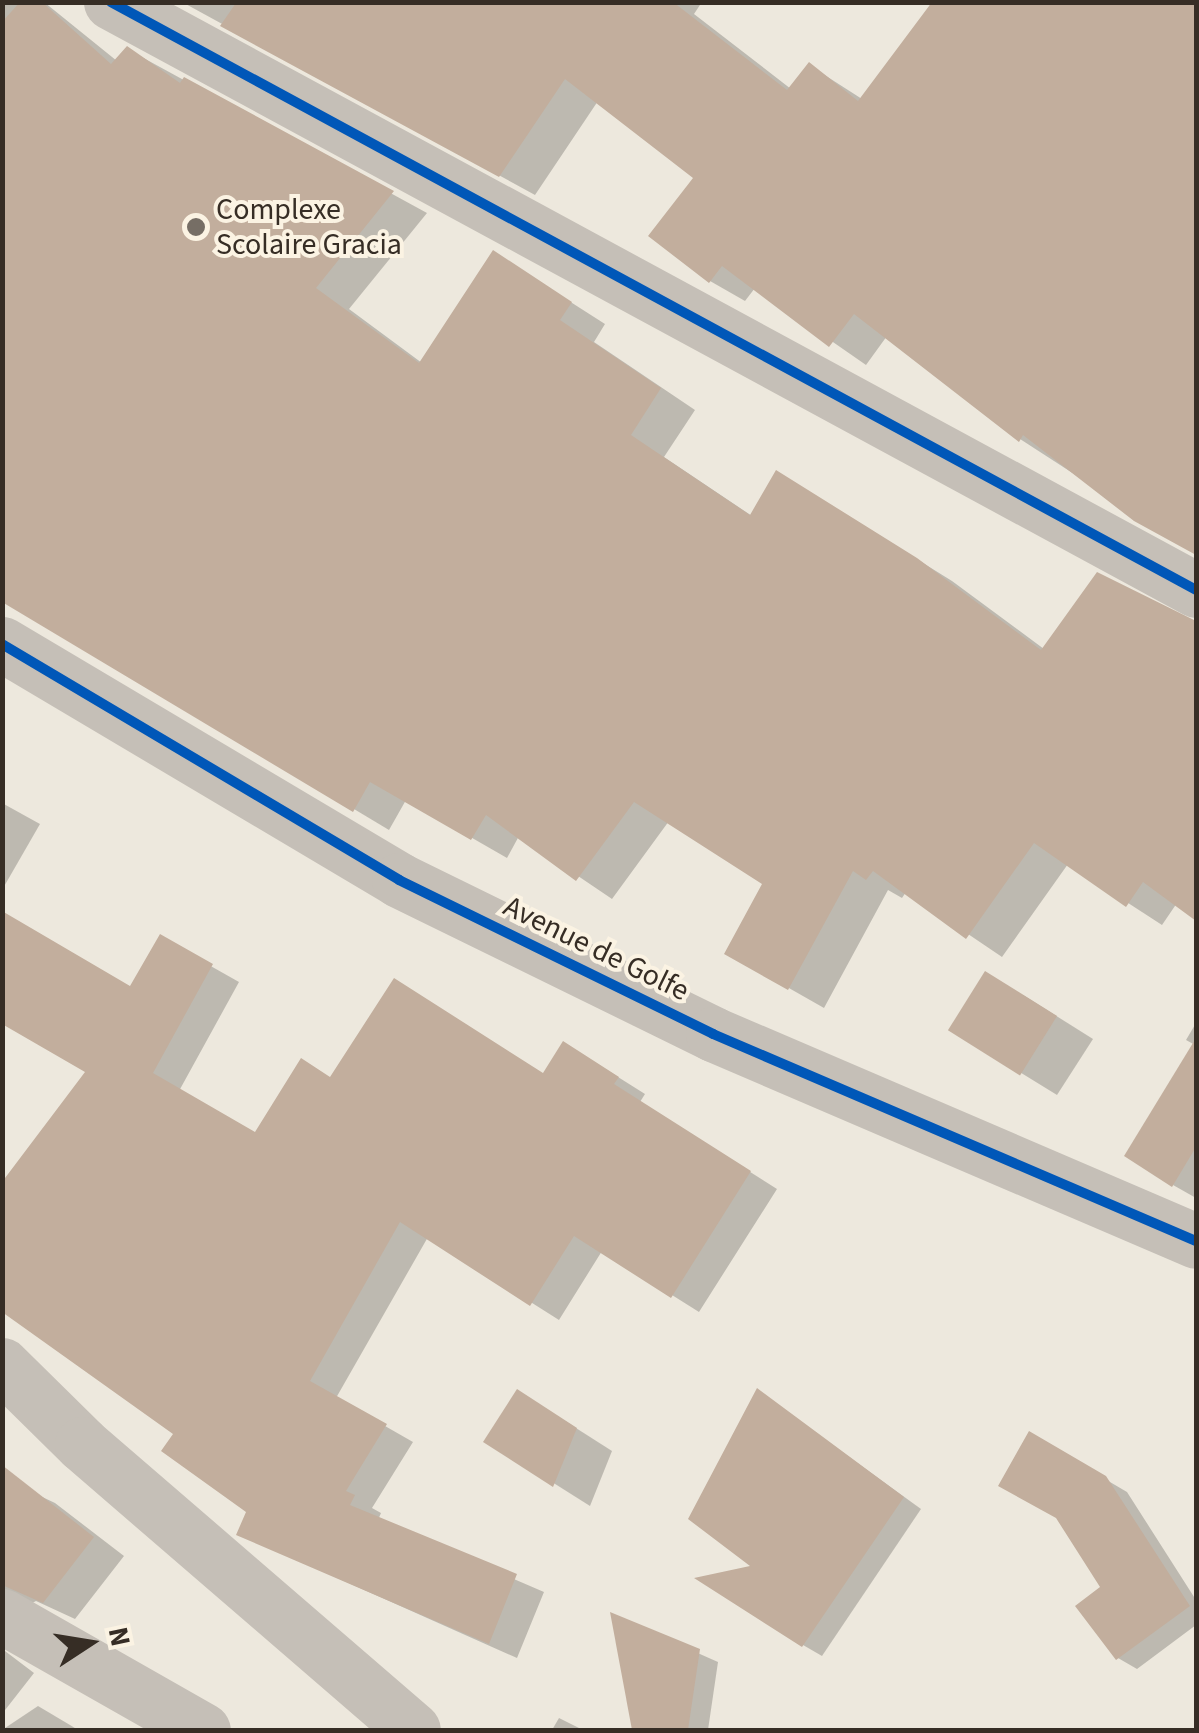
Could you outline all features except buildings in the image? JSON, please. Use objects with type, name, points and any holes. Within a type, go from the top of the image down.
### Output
[{"type":"street","points":[[111,2],[1196,590]]},
{"type":"street","name":"Avenue de Golfe","points":[[2,644],[399,880],[713,1034],[1196,1241]]},
{"type":"street","points":[[2,1365],[82,1444],[412,1730]]},
{"type":"street","points":[[2,1616],[203,1730]]},
{"type":"cycle path","points":[[111,2],[1196,590]]},
{"type":"cycle path","points":[[2,644],[399,880],[713,1034],[1196,1241]]},
{"type":"place","name":"Complexe Scolaire Gracia","points":[[196,227]]}]
